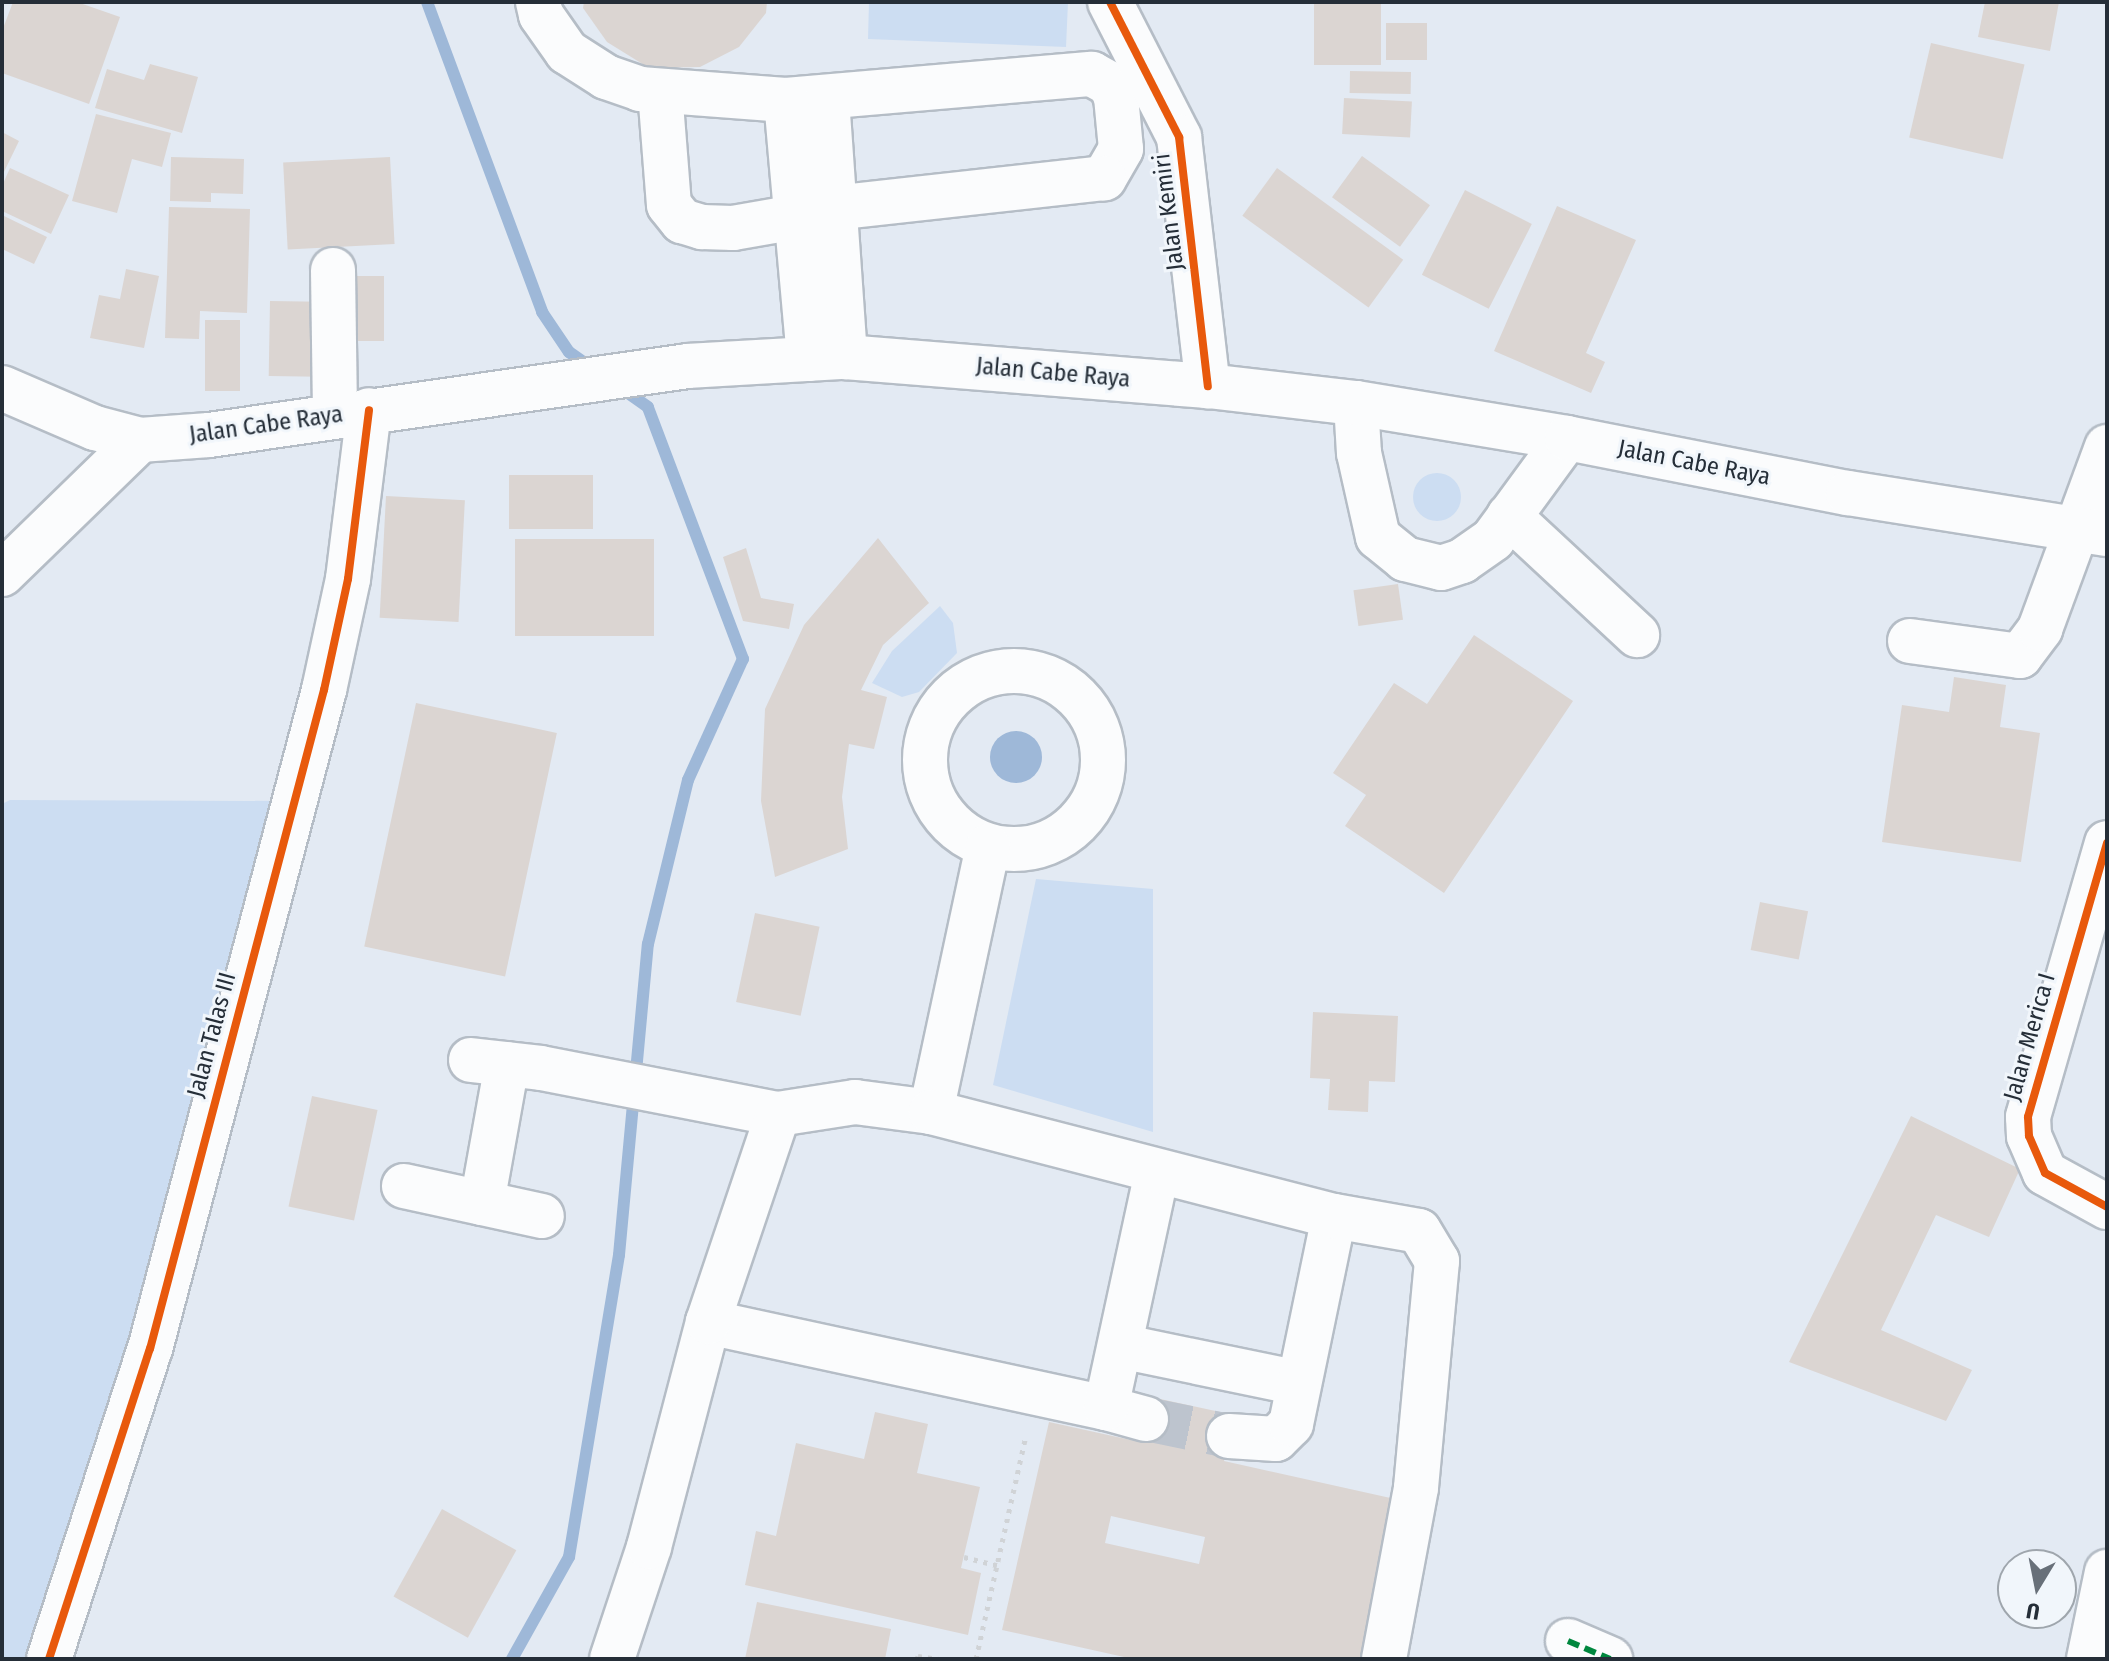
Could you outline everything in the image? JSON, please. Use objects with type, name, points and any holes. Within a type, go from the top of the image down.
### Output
[{"type":"street","points":[[538,2],[541,15],[567,52],[606,77],[640,89],[807,99],[1092,74],[1110,84],[1116,97],[1121,149],[1104,178],[815,213],[733,228],[702,227],[682,221],[669,205],[660,91]]},
{"type":"street","name":"Jalan Kemiri","points":[[1110,2],[1179,137],[1208,386]]},
{"type":"street","points":[[807,99],[827,358]]},
{"type":"street","name":"Jalan Talas III","points":[[49,1659],[150,1349],[324,690],[348,579],[352,412],[333,270]]},
{"type":"street","name":"Jalan Cabe Raya","points":[[2,388],[95,428],[140,440],[209,435],[687,366],[827,358],[1208,386],[1356,403],[1567,438],[1848,493],[2094,530]]},
{"type":"street","points":[[1356,403],[1362,468],[1378,537],[1405,559],[1441,568],[1462,561],[1493,539],[1567,438]]},
{"type":"street","points":[[2,574],[140,440]]},
{"type":"street","points":[[1910,641],[2020,656],[2040,629],[2094,530],[2107,447]]},
{"type":"street","points":[[1509,516],[1637,635]]},
{"type":"street","points":[[1033,673],[1069,691],[1083,704],[1098,729],[1103,757],[1098,791],[1080,821],[1052,841],[1018,849],[988,846],[961,832],[941,812],[929,787],[924,759],[929,732],[942,707],[962,688],[988,675],[1033,673]]},
{"type":"street","name":"Jalan Merica I","points":[[2107,843],[2028,1117],[2029,1136],[2045,1173],[2107,1207]]},
{"type":"street","points":[[931,1112],[988,846]]},
{"type":"street","points":[[482,1203],[506,1064],[778,1114],[855,1102],[931,1112],[1334,1216],[1419,1231],[1437,1261],[1416,1488],[1384,1659]]},
{"type":"street","points":[[612,1659],[649,1547],[708,1322],[778,1114]]},
{"type":"street","points":[[708,1322],[1126,1414],[1120,1346],[1157,1172]]},
{"type":"street","points":[[404,1186],[542,1216]]},
{"type":"street","points":[[1229,1436],[1276,1439],[1291,1424],[1334,1216]]},
{"type":"street","points":[[1120,1346],[1298,1383]]},
{"type":"street","points":[[2089,1659],[2107,1572]]},
{"type":"street","points":[[1568,1641],[1610,1659]]},
{"type":"path","points":[[976,1659],[1036,1393]]},
{"type":"path","points":[[964,1557],[997,1565]]},
{"type":"path","points":[[917,1659],[918,1656],[939,1659]]},
{"type":"shaded area","points":[[869,2],[1068,2],[1066,47],[868,39]]},
{"type":"shaded area","points":[[1437,473],[1454,480],[1461,497],[1454,514],[1437,521],[1420,514],[1413,497],[1420,480]]},
{"type":"shaded area","points":[[940,606],[953,623],[957,653],[919,692],[902,697],[872,683],[892,651]]},
{"type":"shaded area","points":[[1016,731],[1034,739],[1042,757],[1034,775],[1016,783],[998,775],[990,757],[998,739]]},
{"type":"shaded area","points":[[10,800],[291,801],[48,1659],[2,1659],[2,804]]},
{"type":"shaded area","points":[[1036,879],[1153,889],[1153,1132],[993,1085]]},
{"type":"building","points":[[13,2],[77,2],[120,17],[89,104],[2,73],[2,31]]},
{"type":"building","points":[[584,2],[767,2],[766,13],[739,47],[700,67],[649,68],[607,42],[583,8]]},
{"type":"building","points":[[1314,2],[1381,2],[1381,65],[1314,65]]},
{"type":"building","points":[[1985,2],[2059,2],[2050,51],[1978,37]]},
{"type":"building","points":[[1386,23],[1427,23],[1427,60],[1386,60]]},
{"type":"building","points":[[1931,43],[2025,65],[2003,159],[1909,138]]},
{"type":"building","points":[[150,64],[198,77],[182,133],[95,108],[107,69],[144,80]]},
{"type":"building","points":[[1350,71],[1411,72],[1411,94],[1350,93]]},
{"type":"building","points":[[1344,98],[1412,102],[1410,138],[1342,134]]},
{"type":"building","points":[[96,114],[171,133],[162,167],[132,159],[117,213],[72,201]]},
{"type":"building","points":[[2,132],[19,141],[2,176]]},
{"type":"building","points":[[1362,156],[1430,205],[1400,247],[1332,197]]},
{"type":"building","points":[[171,157],[244,159],[243,194],[211,193],[211,202],[170,201]]},
{"type":"building","points":[[390,157],[395,244],[288,249],[283,163]]},
{"type":"building","points":[[10,168],[69,195],[51,234],[2,211],[2,186]]},
{"type":"building","points":[[1277,168],[1403,260],[1369,307],[1242,216]]},
{"type":"building","points":[[1465,190],[1532,224],[1489,309],[1422,275]]},
{"type":"building","points":[[1557,206],[1636,240],[1586,353],[1605,362],[1591,393],[1494,351]]},
{"type":"building","points":[[169,207],[250,209],[247,313],[200,311],[199,339],[165,338]]},
{"type":"building","points":[[2,215],[47,237],[34,264],[2,249]]},
{"type":"building","points":[[126,269],[159,276],[144,348],[90,338],[99,295],[120,299]]},
{"type":"building","points":[[337,276],[384,276],[384,341],[337,341]]},
{"type":"building","points":[[270,301],[320,302],[319,377],[269,376]]},
{"type":"building","points":[[205,320],[240,320],[240,391],[205,391]]},
{"type":"building","points":[[509,475],[593,475],[593,529],[509,529]]},
{"type":"building","points":[[386,496],[465,500],[459,622],[380,618]]},
{"type":"building","points":[[878,538],[929,603],[883,645],[861,690],[887,697],[874,749],[849,744],[842,797],[848,849],[775,877],[761,801],[765,709],[804,625]]},
{"type":"building","points":[[515,539],[654,539],[654,636],[515,636]]},
{"type":"building","points":[[746,548],[761,598],[794,604],[789,629],[743,621],[723,557]]},
{"type":"building","points":[[1398,584],[1403,620],[1358,626],[1353,590]]},
{"type":"building","points":[[1474,635],[1573,701],[1444,893],[1345,826],[1366,795],[1333,773],[1394,683],[1427,704]]},
{"type":"building","points":[[1954,677],[2006,685],[2000,727],[2040,733],[2021,862],[1882,842],[1902,705],[1949,712]]},
{"type":"building","points":[[416,703],[557,733],[505,976],[364,947]]},
{"type":"building","points":[[1760,902],[1808,911],[1799,959],[1751,950]]},
{"type":"building","points":[[755,913],[820,927],[801,1016],[736,1002]]},
{"type":"building","points":[[1313,1012],[1398,1016],[1395,1082],[1369,1081],[1368,1112],[1328,1110],[1330,1079],[1310,1078]]},
{"type":"building","points":[[312,1096],[378,1110],[354,1220],[289,1207]]},
{"type":"building","points":[[1911,1116],[2020,1169],[1989,1237],[1936,1215],[1881,1330],[1972,1370],[1946,1421],[1789,1362]]},
{"type":"building","points":[[1151,1397],[1234,1415],[1224,1461],[1395,1499],[1360,1659],[1133,1659],[1002,1630],[1049,1422],[1140,1442]],"holes":[[[1111,1516],[1205,1537],[1199,1564],[1105,1543]]]},
{"type":"building","points":[[875,1412],[928,1424],[917,1473],[980,1487],[961,1568],[981,1573],[968,1635],[745,1585],[756,1531],[776,1536],[796,1443],[864,1459]]},
{"type":"building","points":[[442,1509],[516,1550],[468,1638],[394,1596]]},
{"type":"building","points":[[757,1602],[891,1629],[885,1659],[745,1659]]},
{"type":"waterway","points":[[427,2],[542,312],[569,352],[593,369]]},
{"type":"waterway","points":[[512,1659],[569,1557],[619,1255],[648,944],[688,780],[743,659],[648,407],[622,389]]},
{"type":"tunnel","points":[[1146,1419],[1229,1436]]},
{"type":"marked path","points":[[1568,1641],[1610,1659]]},
{"type":"cycle path","points":[[1110,2],[1179,137],[1208,386]]},
{"type":"cycle path","points":[[49,1659],[150,1349],[324,690],[348,579],[369,410]]},
{"type":"cycle path","points":[[2107,843],[2028,1117],[2029,1136],[2045,1173],[2107,1207]]}]
